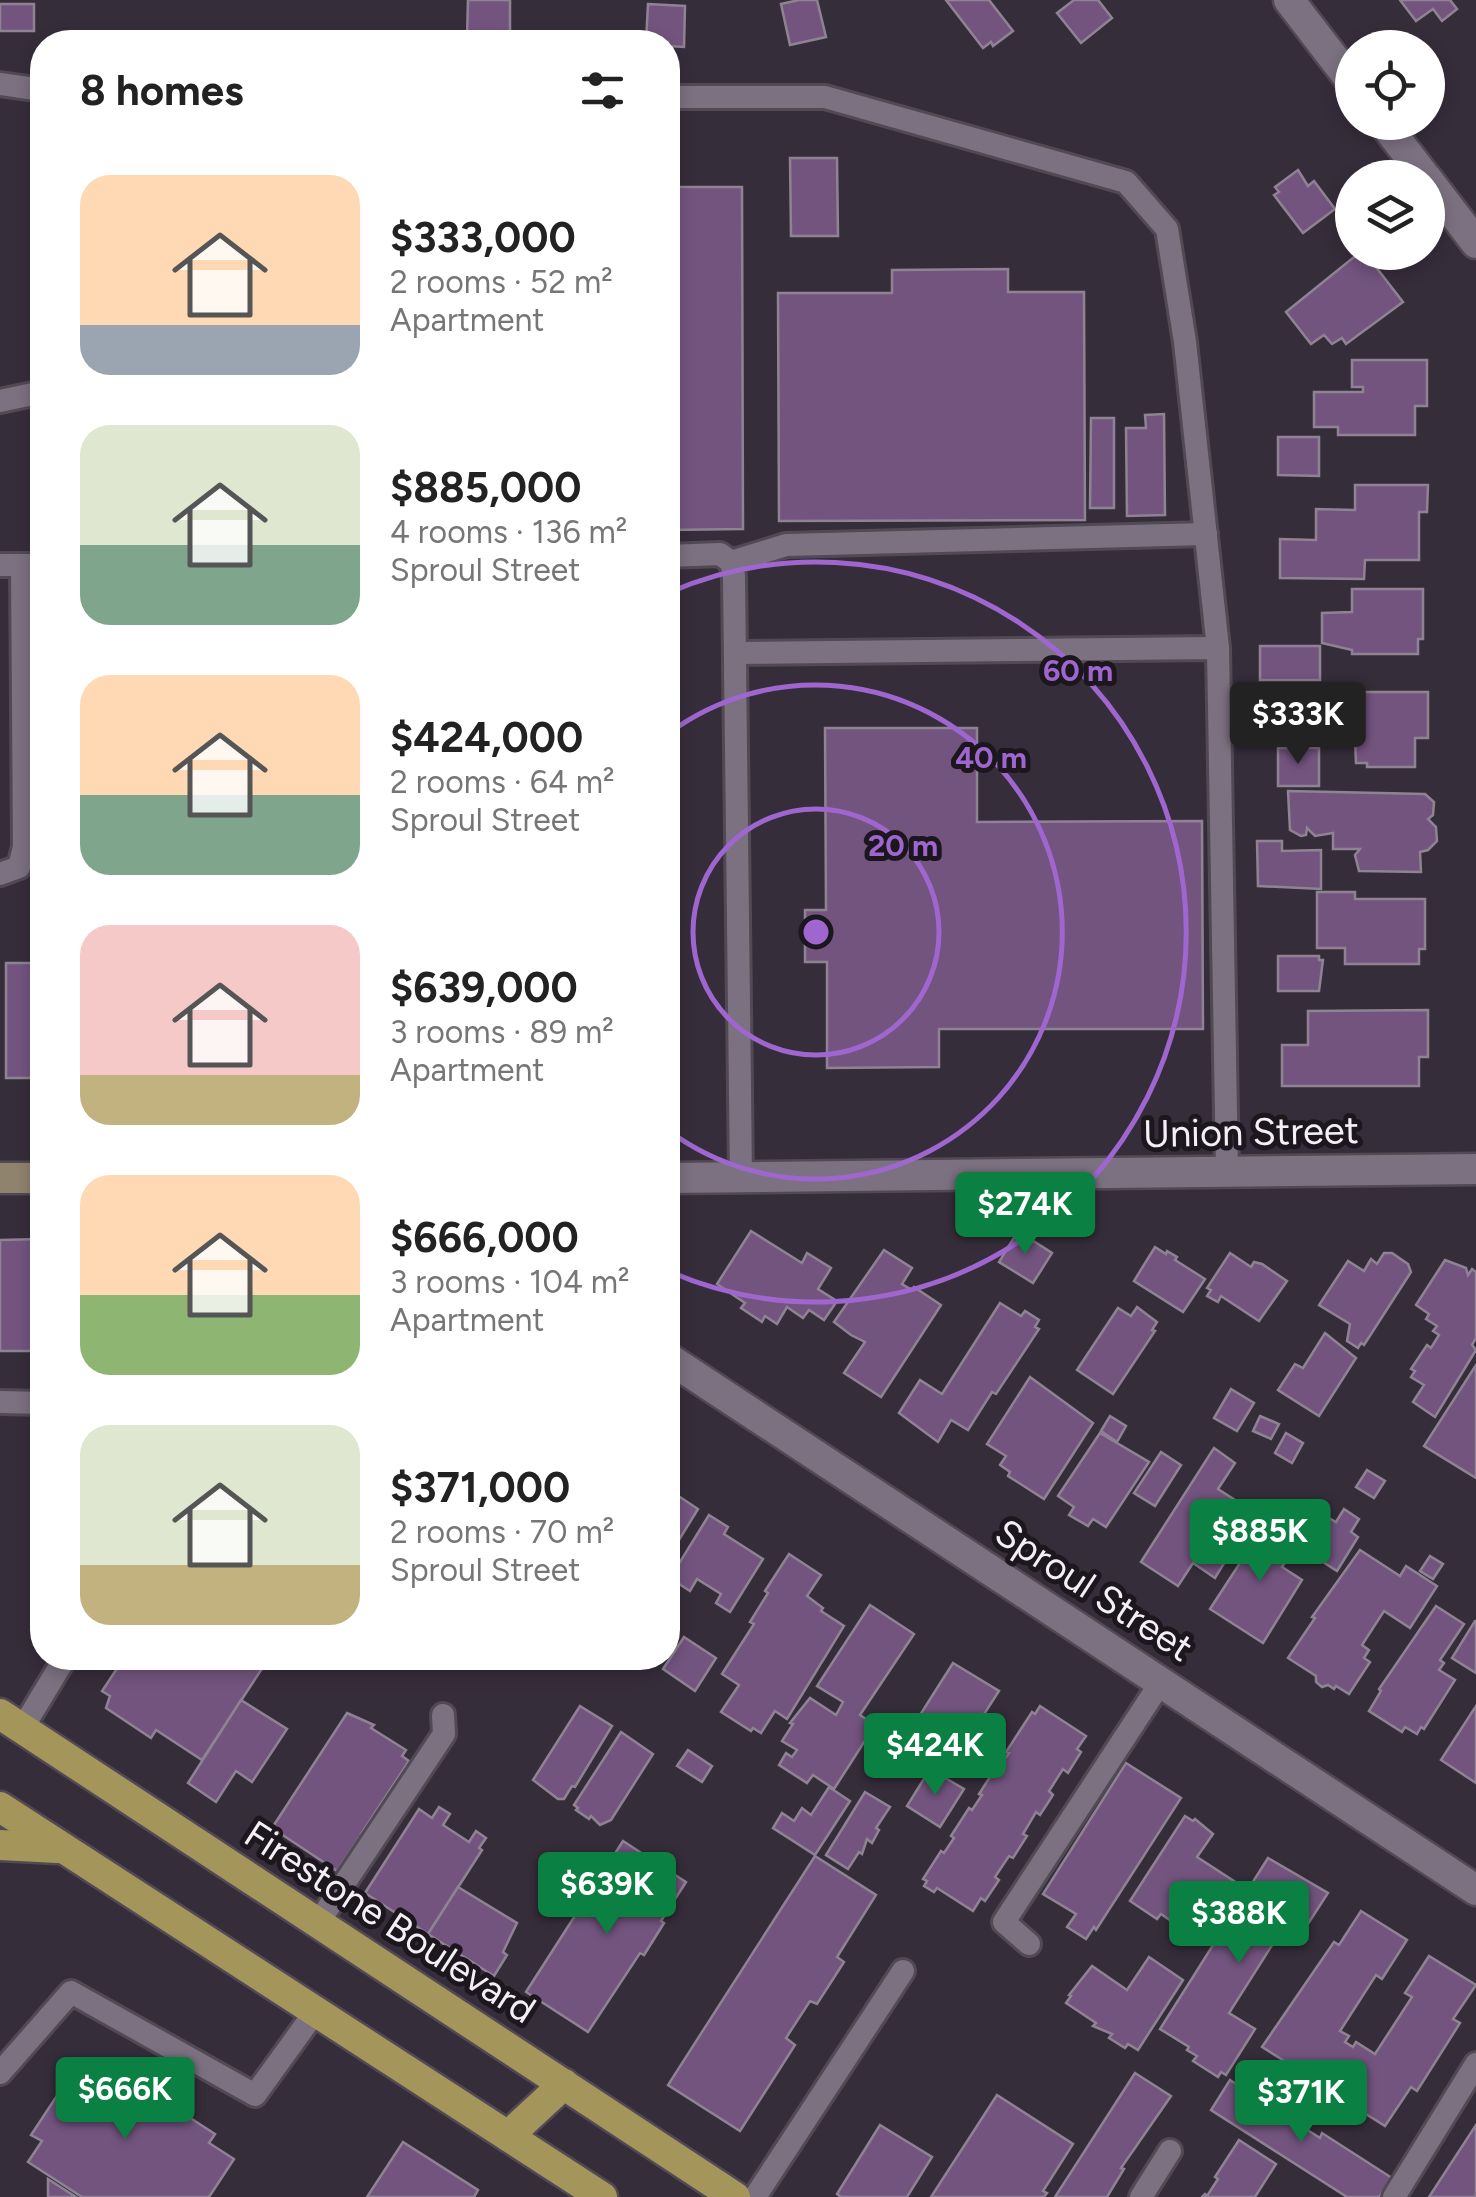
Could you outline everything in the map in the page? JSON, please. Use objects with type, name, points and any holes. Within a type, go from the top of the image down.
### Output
[{"type":"main road","name":"Firestone Boulevard","points":[[11,1722],[736,2197]]},
{"type":"main road","points":[[0,1807],[508,2136],[569,2188],[602,2197]]},
{"type":"main road","points":[[0,1844],[66,1850]]},
{"type":"main road","points":[[508,2136],[564,2084]]},
{"type":"street","points":[[1289,0],[1335,60]]},
{"type":"street","points":[[1397,140],[1412,160]]},
{"type":"street","points":[[1445,203],[1476,243]]},
{"type":"street","name":"Union Street","points":[[680,1178],[1476,1169]]},
{"type":"street","points":[[0,1178],[30,1178]]},
{"type":"street","name":"Sproul Street","points":[[680,1366],[1476,1890]]},
{"type":"lane","points":[[0,84],[30,88]]},
{"type":"lane","points":[[680,97],[824,97],[1126,182],[1168,229],[1185,342],[1218,648],[1227,1172]]},
{"type":"lane","points":[[0,402],[30,395]]},
{"type":"lane","points":[[731,562],[786,545],[1206,534]]},
{"type":"lane","points":[[680,556],[720,554],[731,562]]},
{"type":"lane","points":[[731,562],[736,653],[741,1177]]},
{"type":"lane","points":[[0,874],[19,866],[24,847],[21,565]]},
{"type":"lane","points":[[736,653],[1218,648]]},
{"type":"lane","points":[[0,1402],[30,1403]]},
{"type":"lane","points":[[11,1722],[55,1670]]},
{"type":"lane","points":[[1030,1944],[1004,1922],[1161,1682]]},
{"type":"lane","points":[[318,1923],[444,1734],[443,1715]]},
{"type":"lane","points":[[755,2197],[903,1970]]},
{"type":"lane","points":[[0,2073],[71,1992],[255,2095],[315,2012]]},
{"type":"lane","points":[[1394,2197],[1476,2064]]},
{"type":"lane","points":[[1141,2197],[1170,2150]]},
{"type":"building","points":[[468,0],[510,0],[510,30],[467,30]]},
{"type":"building","points":[[817,0],[826,37],[790,45],[781,4]]},
{"type":"building","points":[[946,0],[989,0],[1013,31],[993,46],[991,42],[983,48]]},
{"type":"building","points":[[1074,0],[1098,0],[1112,18],[1081,43],[1057,13]]},
{"type":"building","points":[[1400,0],[1450,0],[1457,9],[1442,21],[1433,9],[1416,21]]},
{"type":"building","points":[[0,4],[34,4],[34,30],[0,31]]},
{"type":"building","points":[[648,4],[685,6],[684,47],[680,47],[680,30],[647,30]]},
{"type":"building","points":[[790,158],[837,158],[838,236],[791,236]]},
{"type":"building","points":[[1298,170],[1308,186],[1314,181],[1335,209],[1303,233],[1274,195],[1279,192],[1275,187]]},
{"type":"building","points":[[680,187],[742,187],[743,529],[680,530]]},
{"type":"building","points":[[1008,269],[1008,292],[1084,292],[1085,520],[779,521],[778,293],[892,293],[892,270]]},
{"type":"building","points":[[1338,270],[1378,270],[1403,302],[1346,344],[1342,338],[1332,344],[1324,335],[1311,344],[1286,312]]},
{"type":"building","points":[[1352,360],[1427,360],[1427,406],[1415,406],[1415,435],[1338,435],[1338,427],[1314,427],[1314,392],[1363,392],[1363,387],[1352,387]]},
{"type":"building","points":[[1164,414],[1165,515],[1127,516],[1126,428],[1146,428],[1145,415]]},
{"type":"building","points":[[1091,418],[1114,418],[1114,508],[1090,508]]},
{"type":"building","points":[[1278,437],[1319,437],[1319,476],[1278,475]]},
{"type":"building","points":[[1355,485],[1428,485],[1427,512],[1419,512],[1419,560],[1365,560],[1364,579],[1280,578],[1280,539],[1316,540],[1316,509],[1355,510]]},
{"type":"building","points":[[1352,589],[1423,589],[1423,639],[1418,639],[1418,654],[1352,654],[1352,650],[1322,643],[1322,613],[1352,612]]},
{"type":"building","points":[[1260,646],[1320,646],[1320,680],[1260,680]]},
{"type":"building","points":[[1353,692],[1428,692],[1428,738],[1415,738],[1415,767],[1367,767],[1367,763],[1356,763]]},
{"type":"building","points":[[825,728],[977,728],[977,822],[1202,821],[1203,1029],[939,1029],[939,1067],[827,1068],[827,962],[805,962],[805,944],[827,944],[827,926],[805,926],[805,910],[826,910]]},
{"type":"building","points":[[1278,748],[1319,748],[1319,786],[1278,786]]},
{"type":"building","points":[[1288,791],[1425,794],[1434,802],[1433,815],[1428,819],[1436,827],[1437,841],[1420,852],[1421,872],[1359,871],[1355,855],[1360,849],[1333,849],[1333,833],[1315,836],[1307,828],[1306,835],[1301,836],[1290,830]]},
{"type":"building","points":[[1257,841],[1282,841],[1282,851],[1321,850],[1321,889],[1258,886]]},
{"type":"building","points":[[1317,892],[1355,892],[1355,899],[1425,899],[1425,949],[1419,949],[1419,964],[1345,964],[1345,948],[1317,948]]},
{"type":"building","points":[[1278,956],[1319,956],[1323,960],[1319,991],[1278,991]]},
{"type":"building","points":[[6,963],[30,963],[30,1078],[6,1078]]},
{"type":"building","points":[[1428,1010],[1428,1057],[1419,1057],[1419,1086],[1282,1086],[1282,1045],[1308,1045],[1308,1011]]},
{"type":"building","points":[[751,1231],[802,1263],[807,1253],[831,1268],[818,1289],[837,1301],[824,1320],[809,1310],[803,1318],[787,1307],[777,1324],[765,1316],[762,1322],[741,1308],[745,1303],[717,1284]]},
{"type":"building","points":[[1018,1231],[1052,1253],[1033,1283],[999,1262]]},
{"type":"building","points":[[30,1239],[30,1351],[0,1351],[0,1240]]},
{"type":"building","points":[[1155,1247],[1177,1257],[1175,1260],[1205,1279],[1183,1312],[1134,1281]]},
{"type":"building","points":[[884,1250],[912,1268],[902,1284],[912,1290],[914,1287],[941,1305],[881,1397],[844,1373],[865,1342],[834,1322]]},
{"type":"building","points":[[1230,1253],[1251,1267],[1254,1262],[1262,1264],[1287,1281],[1259,1321],[1221,1296],[1218,1302],[1207,1296],[1211,1290],[1207,1288]]},
{"type":"building","points":[[1384,1253],[1392,1253],[1408,1264],[1411,1272],[1364,1345],[1361,1343],[1358,1348],[1347,1341],[1350,1324],[1319,1305],[1348,1261],[1364,1271],[1371,1259],[1377,1264]]},
{"type":"building","points":[[1445,1260],[1466,1268],[1468,1275],[1472,1269],[1476,1272],[1476,1338],[1472,1345],[1476,1350],[1435,1417],[1413,1402],[1424,1385],[1411,1377],[1415,1371],[1411,1369],[1439,1335],[1433,1331],[1437,1326],[1426,1319],[1429,1314],[1416,1305]]},
{"type":"building","points":[[1000,1303],[1021,1316],[1025,1311],[1039,1320],[1035,1327],[1039,1329],[968,1430],[951,1420],[938,1442],[899,1413],[920,1380],[942,1394]]},
{"type":"building","points":[[1137,1307],[1157,1322],[1152,1330],[1155,1331],[1113,1394],[1077,1370],[1118,1308],[1131,1316]]},
{"type":"building","points":[[1325,1333],[1356,1358],[1319,1416],[1278,1390],[1295,1364],[1303,1368]]},
{"type":"building","points":[[1476,1365],[1476,1478],[1424,1446]]},
{"type":"building","points":[[1030,1377],[1093,1423],[1044,1499],[1008,1476],[1010,1472],[1000,1465],[1006,1456],[987,1444]]},
{"type":"building","points":[[1231,1389],[1254,1403],[1237,1431],[1214,1418]]},
{"type":"building","points":[[1110,1416],[1126,1426],[1117,1442],[1101,1431]]},
{"type":"building","points":[[1260,1416],[1279,1424],[1271,1439],[1253,1431]]},
{"type":"building","points":[[1100,1433],[1149,1462],[1106,1527],[1093,1519],[1088,1526],[1069,1515],[1074,1507],[1058,1496]]},
{"type":"building","points":[[1286,1433],[1303,1443],[1292,1463],[1275,1453]]},
{"type":"building","points":[[1214,1448],[1235,1463],[1218,1489],[1255,1513],[1215,1578],[1193,1563],[1178,1586],[1141,1562]]},
{"type":"building","points":[[1161,1452],[1181,1465],[1155,1506],[1134,1493]]},
{"type":"building","points":[[1367,1470],[1385,1481],[1374,1498],[1356,1487]]},
{"type":"building","points":[[680,1497],[698,1509],[680,1538]]},
{"type":"building","points":[[1344,1509],[1359,1519],[1351,1532],[1358,1537],[1337,1571],[1306,1551],[1327,1517],[1336,1522]]},
{"type":"building","points":[[709,1515],[728,1527],[724,1534],[763,1559],[730,1612],[716,1603],[721,1594],[697,1579],[690,1591],[680,1584],[680,1562]]},
{"type":"building","points":[[1268,1520],[1299,1541],[1282,1567],[1302,1580],[1263,1643],[1210,1609]]},
{"type":"building","points":[[1360,1550],[1400,1576],[1406,1566],[1437,1586],[1410,1628],[1384,1611],[1362,1645],[1369,1650],[1364,1658],[1370,1662],[1349,1694],[1336,1686],[1322,1687],[1316,1676],[1288,1658]]},
{"type":"building","points":[[789,1554],[821,1575],[807,1596],[844,1626],[787,1719],[775,1711],[761,1733],[721,1712],[739,1685],[722,1674],[754,1624],[750,1622],[768,1593],[765,1591]]},
{"type":"building","points":[[1430,1556],[1443,1564],[1433,1579],[1420,1571]]},
{"type":"building","points":[[870,1605],[914,1634],[860,1715],[875,1725],[834,1789],[813,1775],[807,1783],[779,1765],[786,1753],[792,1757],[797,1750],[782,1741],[793,1724],[790,1723],[810,1698],[836,1715],[843,1702],[817,1686]]},
{"type":"building","points":[[1436,1606],[1464,1624],[1440,1660],[1444,1663],[1439,1670],[1455,1680],[1424,1729],[1421,1727],[1417,1734],[1405,1727],[1402,1732],[1369,1711],[1379,1689]]},
{"type":"building","points":[[1476,1621],[1476,1673],[1452,1658]]},
{"type":"building","points":[[684,1637],[716,1658],[695,1691],[664,1670],[680,1670],[680,1643]]},
{"type":"building","points":[[953,1663],[999,1691],[961,1750],[954,1745],[948,1755],[935,1747],[926,1762],[901,1745]]},
{"type":"building","points":[[116,1670],[261,1670],[202,1760],[156,1730],[151,1738],[106,1708],[110,1696],[102,1691]]},
{"type":"building","points":[[241,1700],[287,1729],[252,1782],[236,1771],[216,1802],[188,1783]]},
{"type":"building","points":[[580,1706],[612,1726],[575,1787],[564,1799],[558,1799],[533,1780]]},
{"type":"building","points":[[1040,1706],[1086,1736],[1077,1749],[1081,1752],[1068,1773],[1063,1769],[1049,1791],[1053,1795],[1040,1815],[1036,1812],[1023,1834],[1027,1836],[995,1877],[999,1880],[973,1911],[937,1888],[934,1892],[924,1886],[927,1881],[923,1879],[954,1838],[951,1836],[982,1795],[979,1794],[1032,1712],[1035,1714]]},
{"type":"building","points":[[1476,1706],[1476,1783],[1441,1760]]},
{"type":"building","points":[[347,1713],[374,1725],[371,1728],[406,1750],[402,1756],[409,1761],[361,1834],[365,1836],[359,1838],[337,1871],[272,1828]]},
{"type":"building","points":[[621,1732],[653,1754],[611,1820],[600,1825],[574,1805]]},
{"type":"building","points":[[688,1750],[712,1766],[702,1782],[677,1766]]},
{"type":"building","points":[[1126,1763],[1181,1798],[1096,1930],[1094,1927],[1086,1939],[1067,1927],[1076,1914],[1043,1894]]},
{"type":"building","points":[[930,1769],[964,1789],[940,1827],[907,1806]]},
{"type":"building","points":[[829,1787],[850,1801],[815,1855],[773,1828],[782,1813],[794,1821],[802,1808],[811,1815]]},
{"type":"building","points":[[865,1792],[890,1807],[876,1828],[879,1830],[872,1843],[867,1839],[862,1854],[859,1852],[848,1869],[826,1855]]},
{"type":"building","points":[[439,1807],[450,1814],[443,1825],[469,1842],[476,1831],[486,1838],[428,1934],[365,1893],[419,1809],[432,1818]]},
{"type":"building","points":[[1185,1816],[1213,1834],[1197,1857],[1243,1887],[1229,1910],[1213,1899],[1191,1934],[1186,1930],[1183,1935],[1161,1914],[1157,1919],[1130,1901]]},
{"type":"building","points":[[623,1841],[686,1882],[644,1955],[640,1953],[588,2032],[526,1992]]},
{"type":"building","points":[[815,1856],[876,1895],[837,1957],[844,1962],[817,2004],[810,2001],[786,2038],[795,2045],[740,2131],[668,2085]]},
{"type":"building","points":[[1268,1858],[1328,1893],[1304,1930],[1288,1920],[1229,2013],[1255,2029],[1226,2075],[1221,2072],[1218,2077],[1193,2061],[1197,2056],[1187,2050],[1189,2047],[1160,2029]]},
{"type":"building","points":[[458,1887],[517,1923],[503,1952],[507,1955],[494,1976],[428,1934]]},
{"type":"building","points":[[1361,1911],[1407,1940],[1382,1979],[1376,1975],[1340,2031],[1349,2036],[1345,2042],[1353,2047],[1356,2042],[1375,2054],[1412,1997],[1405,1993],[1429,1956],[1476,1985],[1453,2019],[1460,2023],[1417,2091],[1411,2087],[1385,2126],[1328,2090],[1332,2085],[1325,2080],[1322,2085],[1262,2047],[1334,1942],[1339,1945]]},
{"type":"building","points":[[1149,1957],[1183,1980],[1138,2050],[1128,2044],[1125,2048],[1109,2038],[1112,2034],[1093,2026],[1096,2023],[1066,2003],[1092,1966],[1127,1990]]},
{"type":"building","points":[[88,2064],[110,2077],[115,2069],[215,2134],[209,2143],[234,2159],[209,2197],[82,2197],[28,2162],[42,2141],[31,2135],[74,2070],[81,2075]]},
{"type":"building","points":[[1135,2073],[1171,2096],[1121,2168],[1124,2169],[1107,2197],[1055,2197]]},
{"type":"building","points":[[1230,2080],[1320,2138],[1322,2133],[1392,2178],[1379,2197],[1347,2197],[1211,2110]]},
{"type":"building","points":[[997,2095],[1073,2144],[1043,2191],[1047,2193],[1044,2197],[931,2197]]},
{"type":"building","points":[[880,2125],[932,2157],[907,2197],[841,2197],[837,2194]]},
{"type":"building","points":[[1476,2125],[1476,2197],[1429,2197]]},
{"type":"building","points":[[1239,2140],[1276,2164],[1255,2197],[1202,2197],[1207,2196]]},
{"type":"building","points":[[403,2142],[478,2190],[474,2197],[367,2197]]},
{"type":"building","points":[[48,2179],[76,2197],[48,2197]]}]
